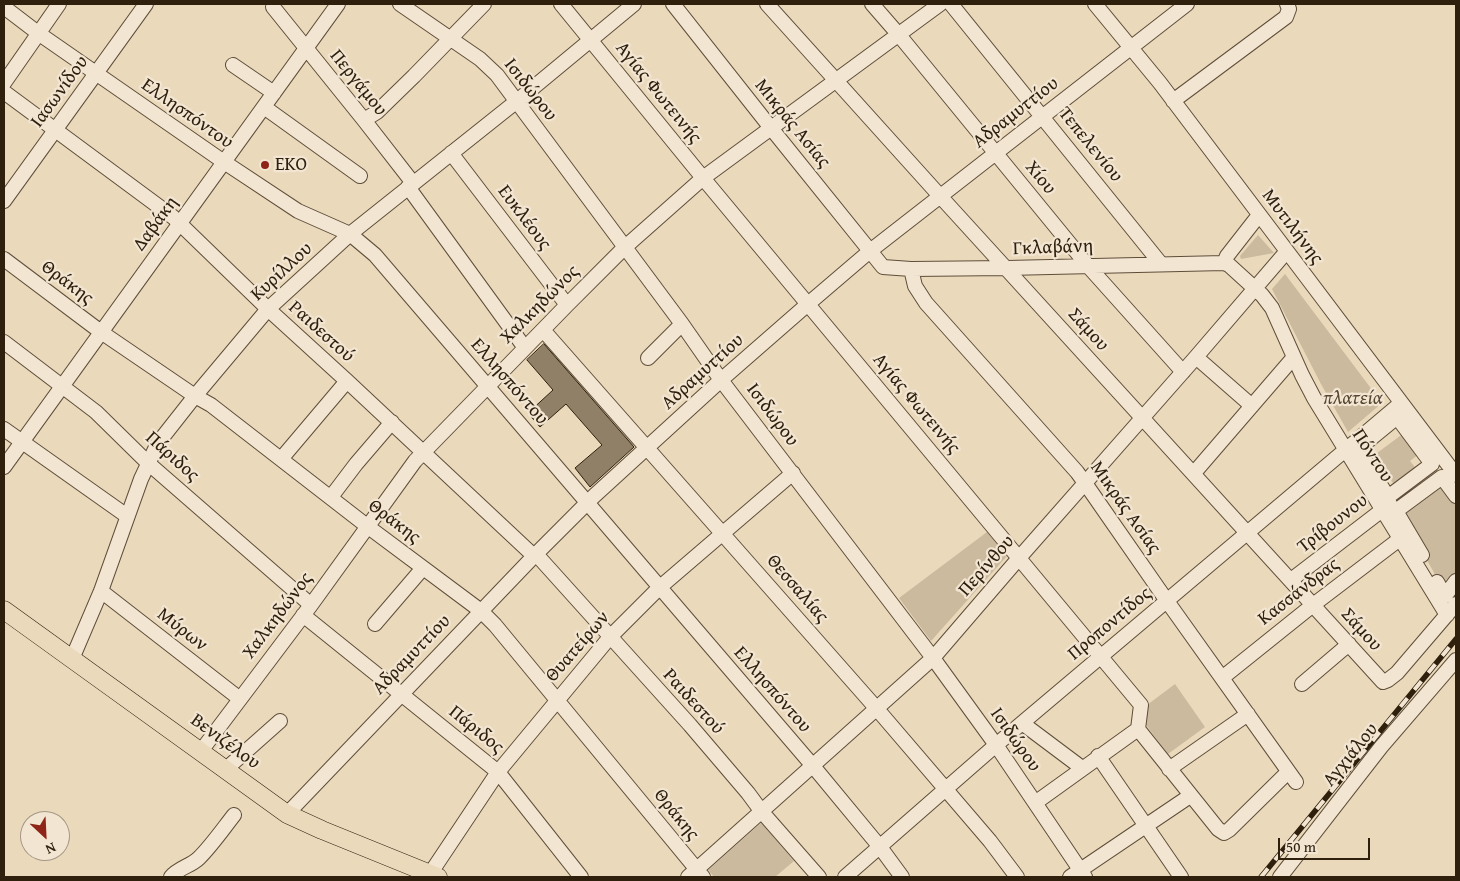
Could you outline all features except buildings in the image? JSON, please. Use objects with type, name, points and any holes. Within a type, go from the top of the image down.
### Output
[{"type":"main road","name":"Βενιζέλου","points":[[4,610],[287,814],[432,876]]},
{"type":"street","points":[[4,83],[59,4]]},
{"type":"street","name":"Δαβάκη","points":[[4,467],[338,4]]},
{"type":"street","name":"Ισιδώρου","points":[[400,4],[488,66],[517,101],[722,380],[933,658],[996,745],[1035,803],[1079,875]]},
{"type":"street","points":[[364,120],[377,112],[484,4]]},
{"type":"street","name":"Αγίας Φωτεινής","points":[[561,4],[702,178],[1142,705],[1138,728]]},
{"type":"street","name":"Κυρίλλου","points":[[72,659],[101,591],[148,462],[158,443],[268,309],[350,234],[517,101],[634,4]]},
{"type":"street","name":"Μικράς Ασίας","points":[[674,4],[883,267]]},
{"type":"street","name":"Σάμου","points":[[767,4],[1383,682],[1397,673],[1452,610]]},
{"type":"street","name":"Χίου","points":[[872,4],[899,34],[1088,266],[1183,372]]},
{"type":"street","name":"Χαλκηδώνος","points":[[201,751],[307,610],[415,461],[542,330],[624,248],[702,178],[940,4]]},
{"type":"street","name":"Τεπελενίου","points":[[951,4],[1161,264]]},
{"type":"street","name":"Μυτιλήνης","points":[[1095,4],[1173,100],[1456,475]]},
{"type":"street","name":"Αδραμυττίου","points":[[287,814],[588,502],[722,380],[870,251],[1187,4]]},
{"type":"street","points":[[1173,100],[1286,17],[1289,12],[1287,4]]},
{"type":"street","name":"Ιασωνίδου","points":[[4,201],[96,74],[142,5]]},
{"type":"street","name":"Ελλησπόντου","points":[[4,7],[96,74],[224,162],[298,210],[350,234],[375,254],[813,766],[880,847],[902,877]]},
{"type":"street","name":"Περγάμου","points":[[273,7],[364,120],[525,348]]},
{"type":"street","points":[[233,65],[274,93]]},
{"type":"street","name":"Ραιδεστού","points":[[4,92],[173,217],[268,309],[535,555],[690,725],[819,877]]},
{"type":"street","points":[[264,107],[360,176]]},
{"type":"street","name":"Ευκλέους","points":[[451,153],[567,305]]},
{"type":"street","points":[[1255,288],[1230,265],[1224,263],[1227,256],[1259,215]]},
{"type":"street","name":"Περίνθου","points":[[696,875],[762,812],[933,658],[1287,251]]},
{"type":"street","name":"Θράκης","points":[[4,259],[101,332],[211,405],[367,526],[482,610],[557,700],[696,875]]},
{"type":"street","name":"Γκλαβάνη","points":[[883,267],[911,269],[1007,268],[1224,263]]},
{"type":"street","name":"Μικράς Ασίας","points":[[911,269],[915,286],[926,302],[1077,472],[1292,777],[1224,833],[1218,829],[1190,796]]},
{"type":"street","name":"Πόντου","points":[[1255,288],[1272,308],[1314,398],[1351,449],[1401,538],[1452,610]]},
{"type":"street","points":[[648,358],[682,324]]},
{"type":"street","name":"Θεσσαλίας","points":[[542,330],[878,708],[990,841],[1017,877]]},
{"type":"street","name":"Πάριδος","points":[[4,342],[63,385],[96,412],[307,610],[401,694],[498,772],[581,877]]},
{"type":"street","points":[[1196,357],[1252,406]]},
{"type":"street","points":[[1194,473],[1294,358]]},
{"type":"street","points":[[281,458],[347,381]]},
{"type":"street","name":"Προποντίδος","points":[[845,877],[1101,656],[1248,532],[1351,449],[1401,403]]},
{"type":"street","points":[[1397,418],[1432,464],[1388,497],[1351,449],[1397,418]]},
{"type":"street","points":[[331,497],[392,422]]},
{"type":"street","points":[[4,429],[127,516]]},
{"type":"street","name":"Τρίβουνου","points":[[1291,580],[1446,461]]},
{"type":"street","name":"Θυατείρων","points":[[432,876],[498,772],[610,637],[659,588],[793,473]]},
{"type":"street","points":[[1456,496],[1442,477],[1396,511],[1445,596],[1456,581]]},
{"type":"street","name":"Κασσάνδρας","points":[[1222,678],[1401,538]]},
{"type":"street","points":[[375,624],[423,568]]},
{"type":"street","name":"Μύρων","points":[[101,591],[240,699]]},
{"type":"street","points":[[1302,684],[1349,644]]},
{"type":"street","name":"Αγχιάλου","points":[[1285,875],[1380,747],[1456,660]]},
{"type":"street","points":[[1169,769],[1248,714]]},
{"type":"street","points":[[226,769],[280,721]]},
{"type":"street","points":[[1022,723],[1082,768]]},
{"type":"street","points":[[1035,803],[1138,728],[1190,796],[1146,825],[1079,875]]},
{"type":"street","points":[[1098,756],[1181,877]]},
{"type":"street","points":[[171,877],[174,872],[185,868],[200,858],[234,815]]},
{"type":"green space","points":[[1258,235],[1274,253],[1241,259],[1240,256]]},
{"type":"green space","name":"πλατεία","points":[[1285,274],[1382,403],[1348,432],[1272,289]]},
{"type":"green space","points":[[1404,433],[1420,453],[1410,461],[1418,471],[1396,487],[1373,456]]},
{"type":"green space","points":[[1441,480],[1456,500],[1456,576],[1445,592],[1399,511]]},
{"type":"green space","points":[[987,532],[1007,556],[931,641],[899,598]]},
{"type":"green space","points":[[1175,684],[1205,727],[1168,754],[1146,725],[1147,705]]},
{"type":"green space","points":[[761,823],[794,861],[775,877],[714,877],[708,870]]},
{"type":"railway","points":[[1261,877],[1456,639]]},
{"type":"place","name":"ΕΚΟ","points":[[265,165]]}]
